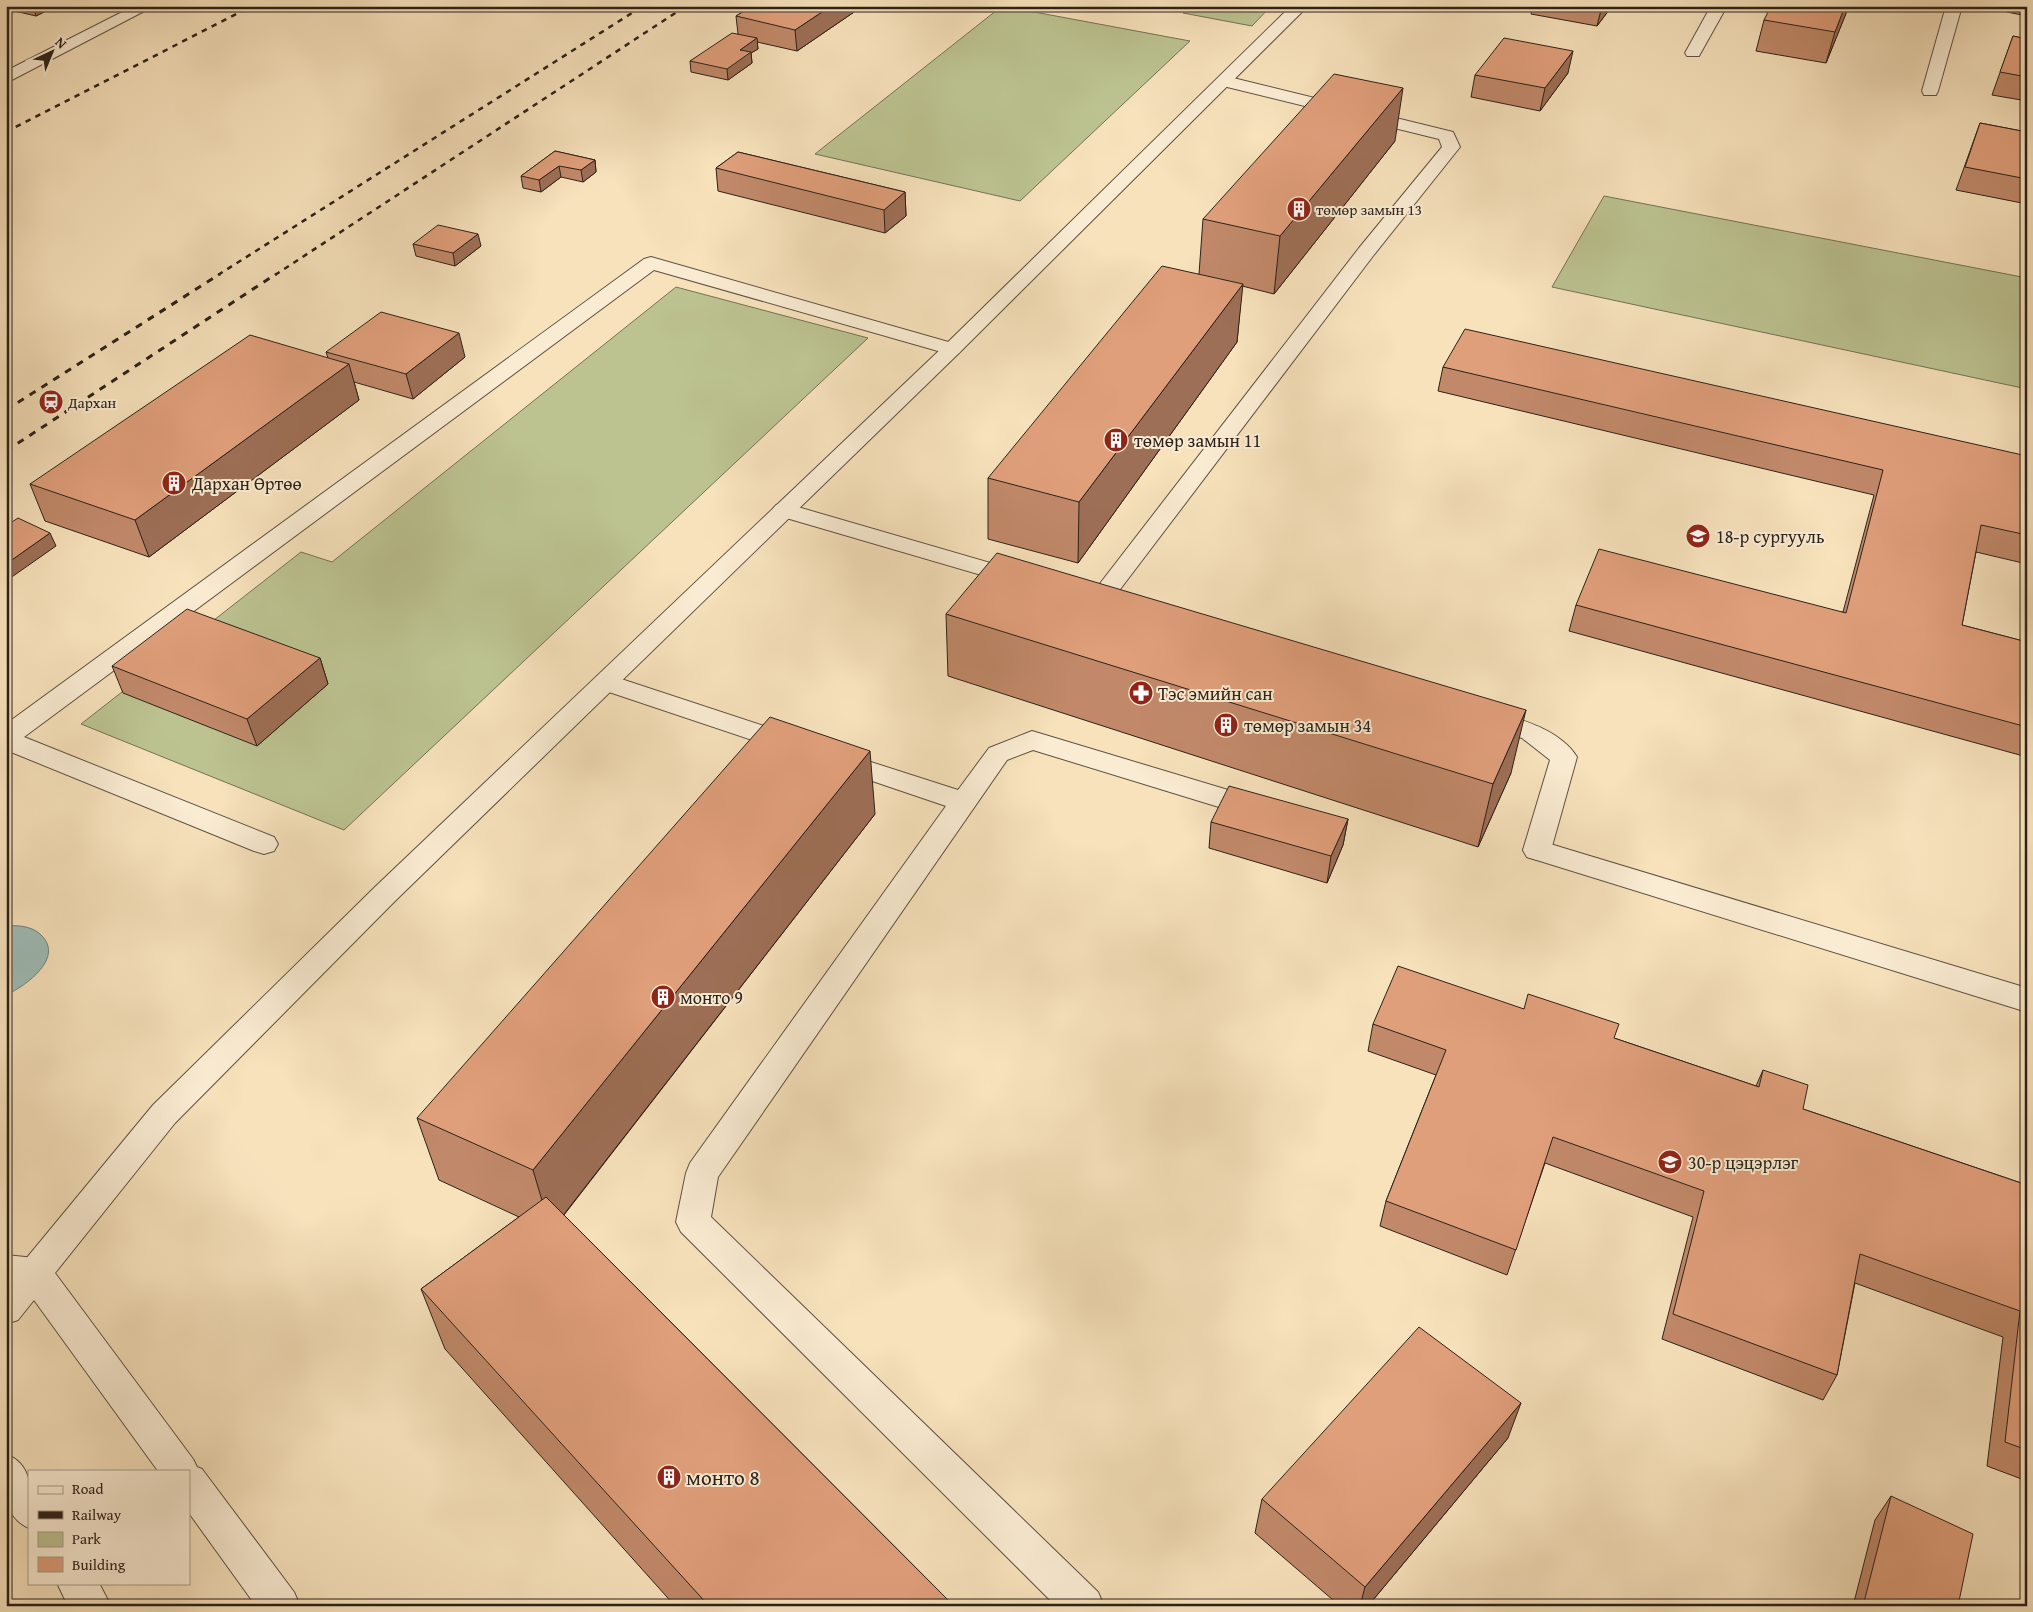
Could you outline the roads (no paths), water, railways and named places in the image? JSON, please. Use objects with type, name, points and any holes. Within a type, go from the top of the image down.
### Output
[{"type":"street","points":[[6,78],[146,6]]},
{"type":"street","points":[[6,1309],[20,1272],[164,1114],[386,894],[952,349],[1300,6]]},
{"type":"street","points":[[1693,54],[1719,6]]},
{"type":"street","points":[[1930,91],[1954,6]]},
{"type":"street","points":[[1134,614],[1087,600],[1451,147],[1447,136],[1224,81]]},
{"type":"street","points":[[6,739],[651,263],[952,349]]},
{"type":"street","points":[[784,510],[1040,586]]},
{"type":"street","points":[[606,682],[963,802]]},
{"type":"street","points":[[1465,712],[1531,732],[1564,758],[1537,850],[2027,1000]]},
{"type":"street","points":[[6,739],[264,844]]},
{"type":"street","points":[[1084,1606],[693,1222],[702,1172],[998,754],[1032,740],[1283,816]]},
{"type":"street","points":[[20,1272],[179,1470]]},
{"type":"street","points":[[6,1472],[28,1508]]},
{"type":"street","points":[[190,1483],[280,1606]]},
{"type":"street","points":[[77,1584],[91,1606]]},
{"type":"water","points":[[6,926],[33,929],[47,943],[48,952],[46,961],[40,970],[23,985],[6,995]]},
{"type":"railway","points":[[6,132],[252,6]]},
{"type":"railway","points":[[218,275],[643,6]]},
{"type":"railway","points":[[275,275],[686,6]]},
{"type":"railway","points":[[6,410],[220,274]]},
{"type":"railway","points":[[6,451],[276,274]]},
{"type":"place","name":"төмөр замын 13","points":[[1299,209]]},
{"type":"place","name":"Дархан","points":[[51,402]]},
{"type":"place","name":"төмөр замын 11","points":[[1116,440]]},
{"type":"place","name":"Дархан Өртөө","points":[[174,483]]},
{"type":"place","name":"18-р сургууль","points":[[1698,536]]},
{"type":"place","name":"Тэс эмийн сан","points":[[1141,693]]},
{"type":"place","name":"төмөр замын 34","points":[[1226,725]]},
{"type":"place","name":"монто 9","points":[[663,997]]},
{"type":"place","name":"30-р цэцэрлэг","points":[[1670,1162]]},
{"type":"place","name":"монто 8","points":[[669,1477]]}]
